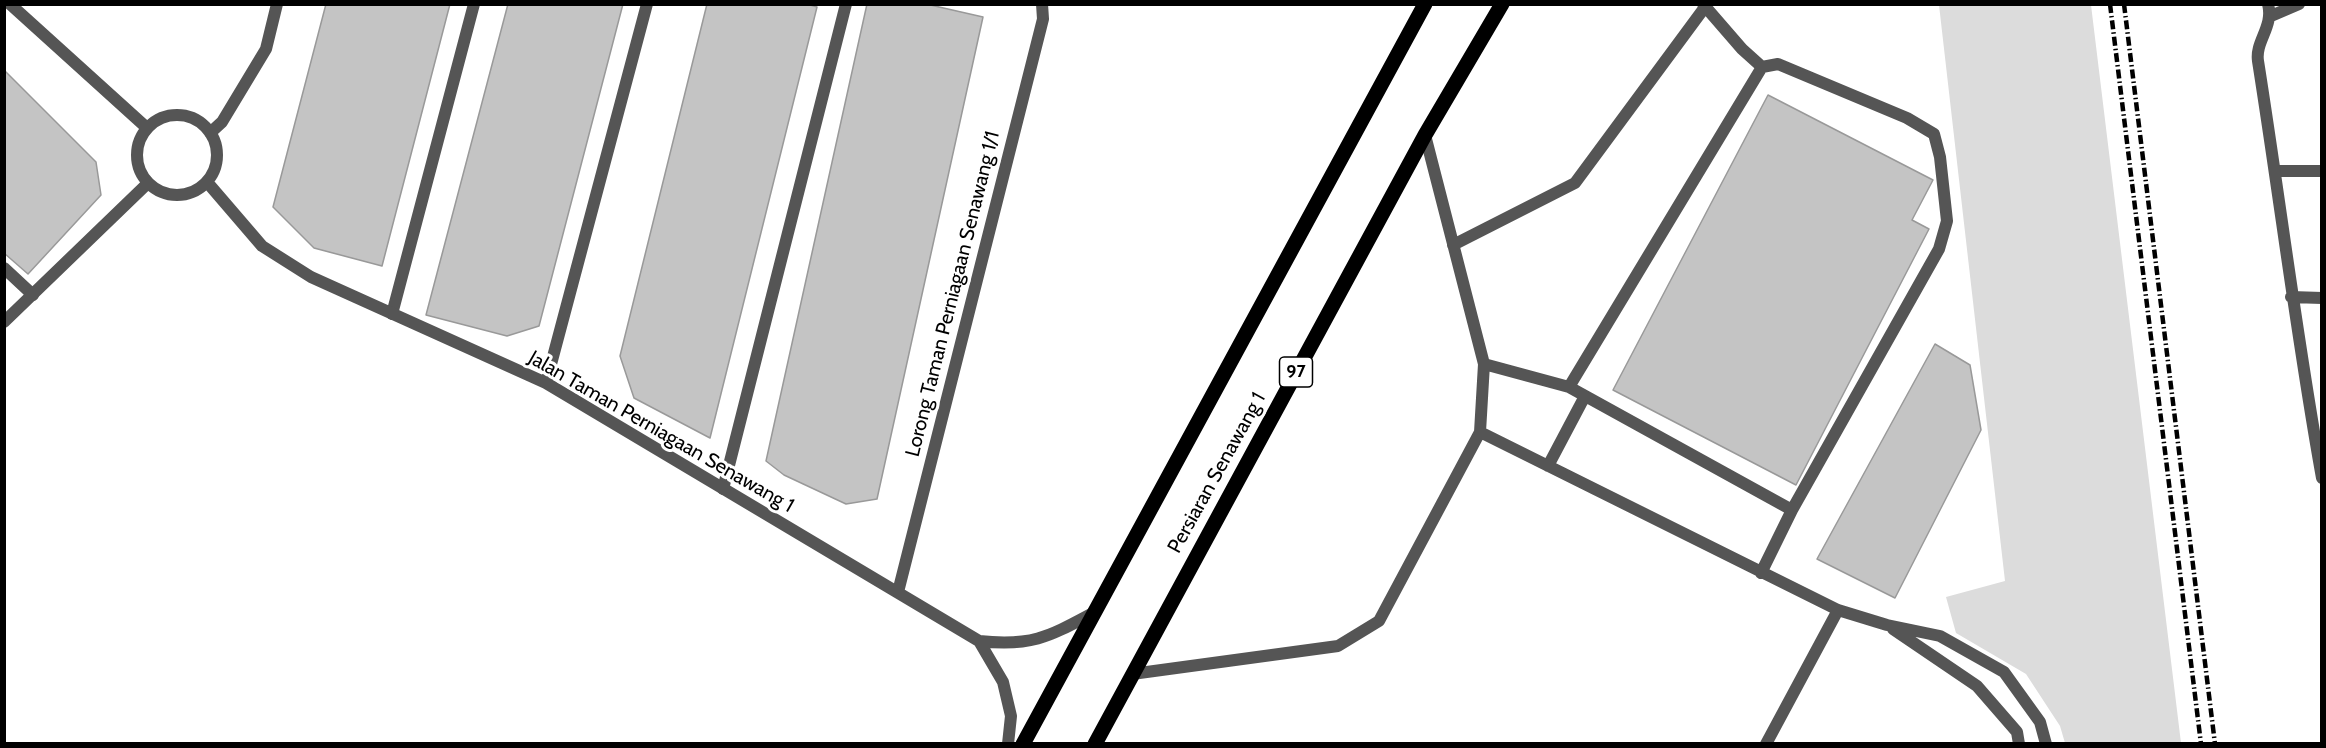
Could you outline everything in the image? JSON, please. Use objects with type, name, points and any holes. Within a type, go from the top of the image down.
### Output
[{"type":"main road","name":"Persiaran Senawang 1","points":[[1023,744],[1425,4]]},
{"type":"main road","name":"Persiaran Senawang 1","points":[[1095,744],[1425,135],[1502,4]]},
{"type":"street","points":[[10,4],[147,128]]},
{"type":"street","points":[[210,133],[222,122],[266,49],[277,4]]},
{"type":"street","points":[[392,314],[474,4]]},
{"type":"street","points":[[546,383],[647,4]]},
{"type":"street","points":[[723,489],[846,4]]},
{"type":"street","name":"Lorong Taman Perniagaan Senawang 1/1","points":[[898,592],[1043,19],[1042,4]]},
{"type":"street","points":[[2299,4],[2270,10],[2257,54],[2291,297],[2318,441],[2322,478]]},
{"type":"street","points":[[1453,244],[1575,183],[1704,6],[1762,68]]},
{"type":"street","points":[[1569,387],[1762,68],[1778,64],[1907,118],[1934,134],[1940,157],[1947,221],[1940,249],[1792,510],[1761,573]]},
{"type":"street","points":[[180,115],[192,118],[210,133],[216,145],[217,158],[214,171],[207,182],[197,190],[185,195],[171,195],[158,191],[148,183],[141,174],[137,162],[140,138],[147,128],[168,116],[180,115]]},
{"type":"street","points":[[1132,674],[1338,646],[1379,621],[1480,432],[1484,364],[1425,135]]},
{"type":"street","points":[[2275,171],[2322,171]]},
{"type":"street","name":"Jalan Taman Perniagaan Senawang 1","points":[[207,182],[262,246],[311,277],[546,383],[979,641]]},
{"type":"street","points":[[4,322],[148,183]]},
{"type":"street","points":[[4,268],[33,295]]},
{"type":"street","points":[[2291,297],[2322,298]]},
{"type":"street","points":[[1484,364],[1569,387],[1792,510]]},
{"type":"street","points":[[1548,466],[1585,396]]},
{"type":"street","points":[[1480,432],[1838,610],[1887,625],[1940,636],[2004,672],[2040,722],[2046,744]]},
{"type":"street","points":[[1766,744],[1838,610]]},
{"type":"street","points":[[979,641],[1029,643],[1054,634],[1095,612]]},
{"type":"street","points":[[1887,625],[1977,686],[2017,732],[2019,744]]},
{"type":"street","points":[[979,641],[1003,682],[1011,716],[1008,744]]},
{"type":"shaded area","points":[[1939,5],[2091,5],[2181,743],[2065,743],[2060,726],[2026,674],[1956,633],[1946,597],[2005,581]]},
{"type":"building","points":[[326,4],[450,4],[382,266],[314,248],[273,207]]},
{"type":"building","points":[[508,4],[623,4],[539,326],[507,336],[426,315]]},
{"type":"building","points":[[707,4],[807,4],[817,7],[710,438],[634,398],[620,356]]},
{"type":"building","points":[[867,4],[926,4],[983,17],[877,499],[846,504],[784,475],[766,461]]},
{"type":"building","points":[[4,70],[96,162],[101,195],[28,274],[4,253]]},
{"type":"building","points":[[1768,95],[1933,180],[1912,220],[1929,229],[1796,485],[1613,390]]},
{"type":"building","points":[[1935,344],[1970,365],[1981,430],[1895,598],[1817,559]]},
{"type":"railway","points":[[2110,4],[2201,744]]},
{"type":"railway","points":[[2124,4],[2215,744]]}]
